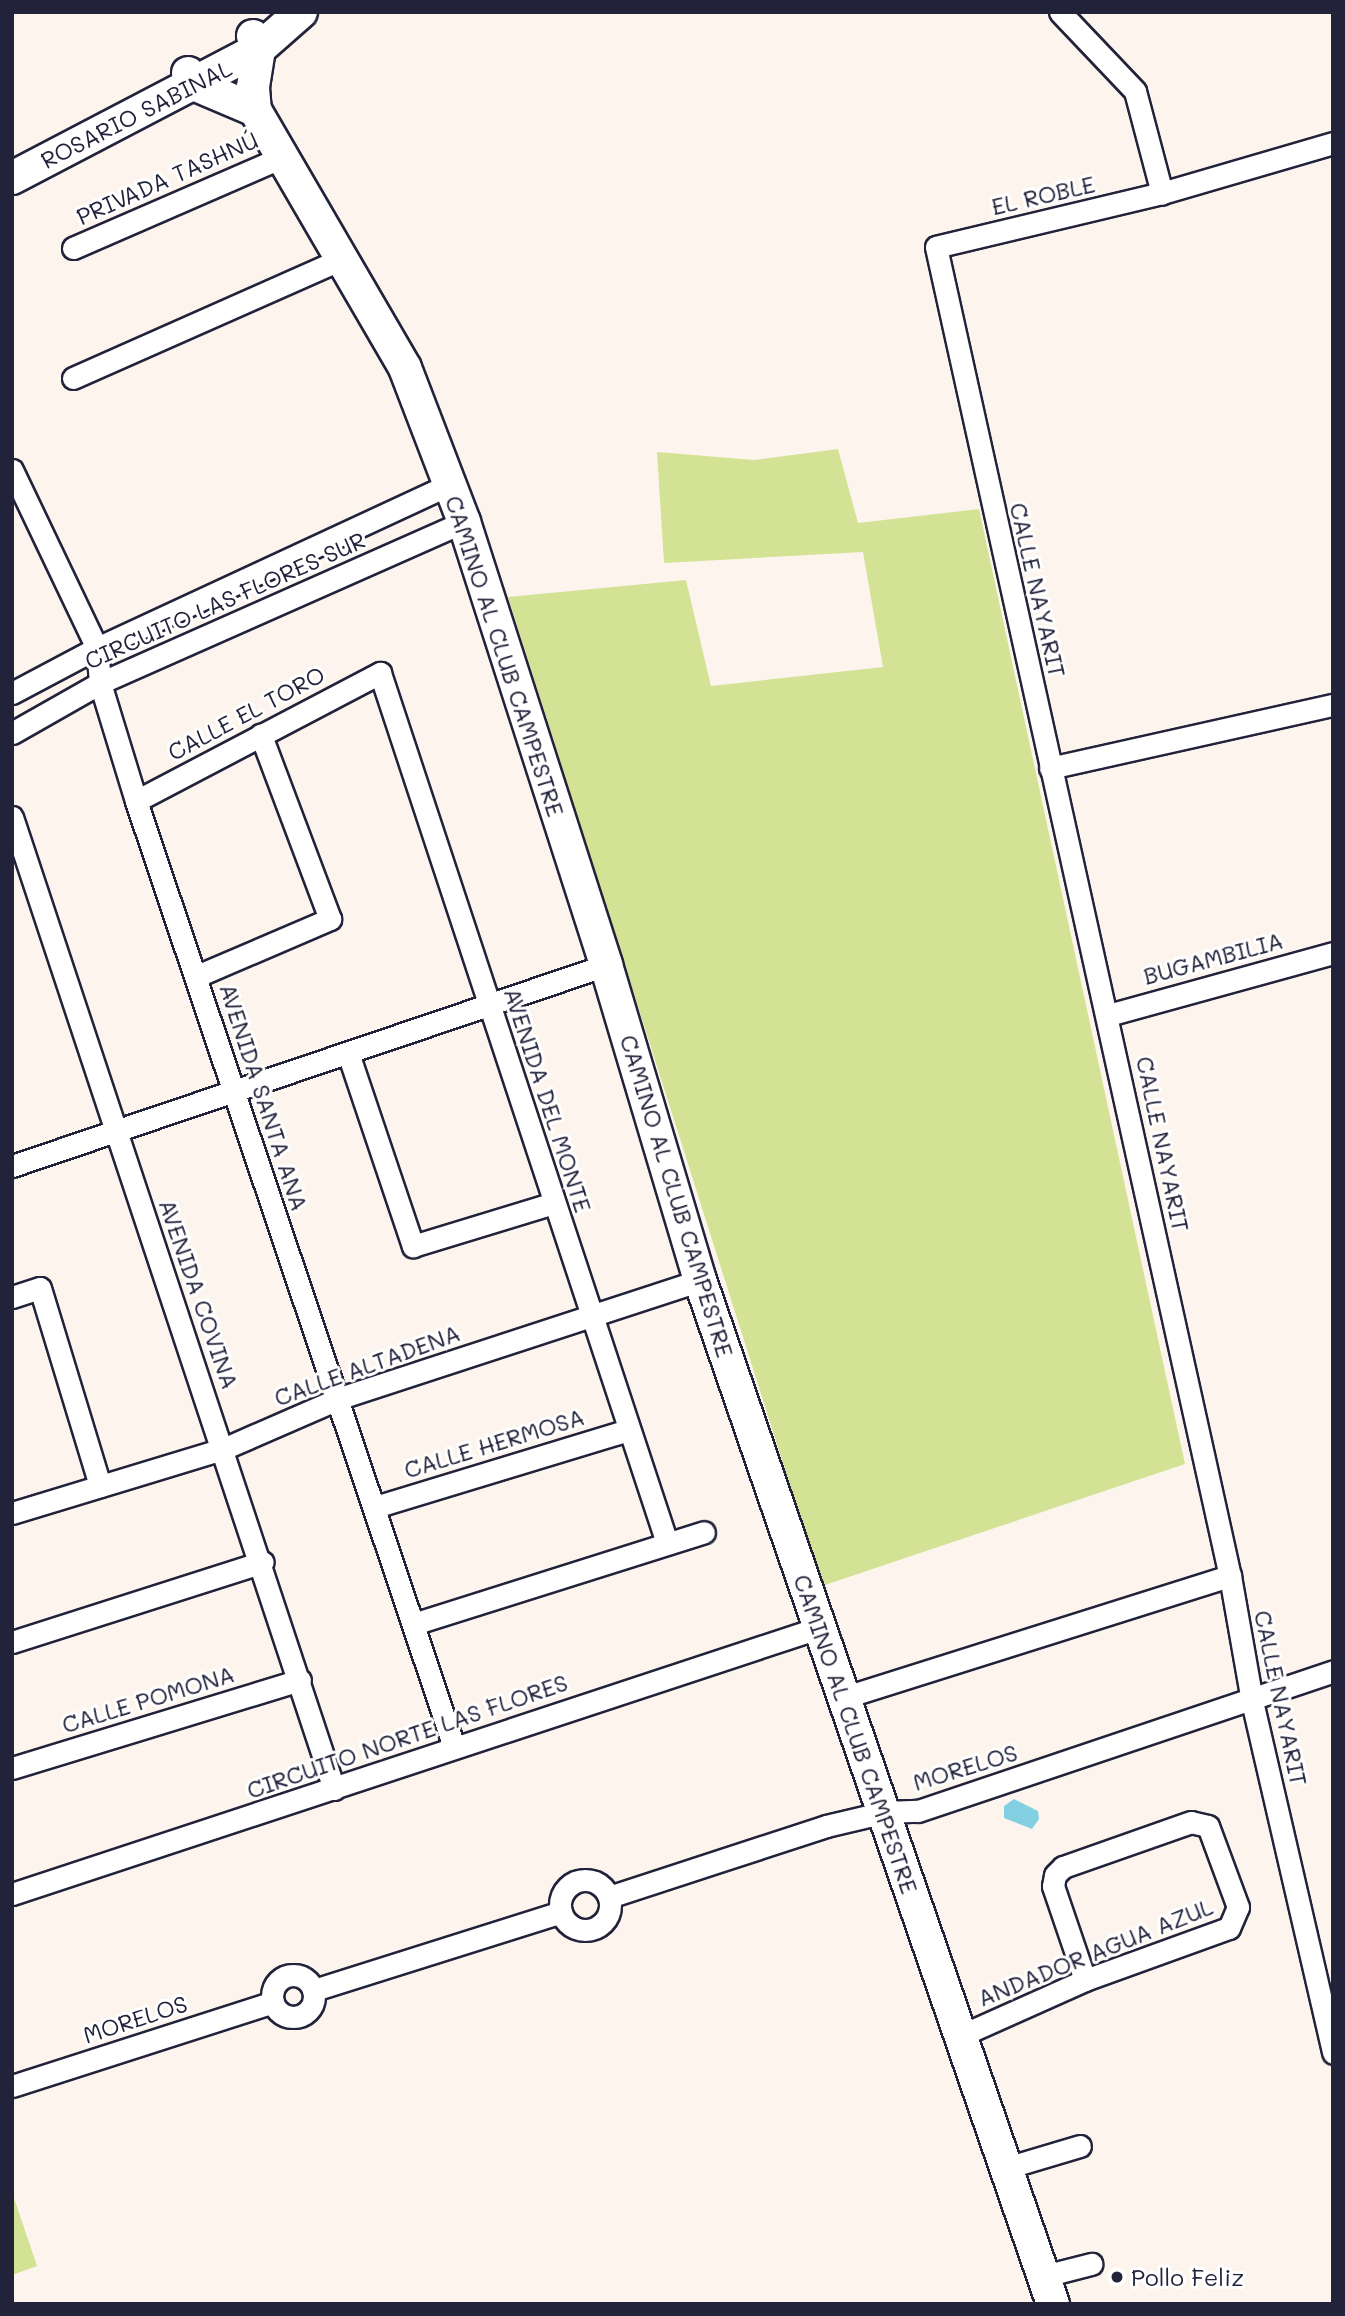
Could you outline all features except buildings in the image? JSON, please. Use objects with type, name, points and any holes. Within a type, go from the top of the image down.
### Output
[{"type":"main road","name":"ROSARIO SABINAL","points":[[12,178],[256,43],[292,19]]},
{"type":"main road","points":[[255,110],[253,88],[256,43]]},
{"type":"main road","name":"ROSARIO SABINAL","points":[[12,160],[192,79]]},
{"type":"main road","points":[[192,79],[255,110]]},
{"type":"main road","name":"CAMINO AL CLUB CAMPESTRE","points":[[255,110],[405,368],[464,522],[606,965],[700,1280],[1048,2290]]},
{"type":"street","points":[[1059,12],[1135,91],[1161,193]]},
{"type":"street","name":"EL ROBLE","points":[[936,247],[1161,193],[1333,143]]},
{"type":"street","name":"PRIVADA TASHNÚ","points":[[73,248],[282,156]]},
{"type":"street","name":"CALLE NAYARIT","points":[[936,247],[1230,1576],[1252,1701],[1326,1987],[1333,2053]]},
{"type":"street","points":[[74,378],[316,274],[342,259]]},
{"type":"street","name":"AVENIDA SANTA ANA","points":[[12,470],[97,648],[100,683],[136,800],[197,976],[231,1091],[340,1398],[454,1746]]},
{"type":"street","name":"CIRCUITO LAS FLORES SUR","points":[[12,693],[97,648],[450,484]]},
{"type":"street","name":"CIRCUITO LAS FLORES SUR","points":[[12,733],[100,683],[464,522]]},
{"type":"street","name":"CALLE EL TORO","points":[[136,800],[380,673]]},
{"type":"street","name":"AVENIDA DEL MONTE","points":[[380,673],[667,1543]]},
{"type":"street","points":[[1050,768],[1333,705]]},
{"type":"street","points":[[197,976],[330,919],[261,735]]},
{"type":"street","name":"AVENIDA COVINA","points":[[12,817],[263,1562],[334,1789]]},
{"type":"street","name":"BUGAMBILIA","points":[[1108,1015],[1333,953]]},
{"type":"street","points":[[12,1166],[117,1133],[231,1091],[606,965]]},
{"type":"street","points":[[348,1053],[413,1246],[554,1203]]},
{"type":"street","name":"CALLE ALTADENA","points":[[12,1513],[223,1449],[340,1398],[700,1280]]},
{"type":"street","points":[[12,1297],[40,1288],[100,1486]]},
{"type":"street","name":"CALLE HERMOSA","points":[[375,1507],[628,1430]]},
{"type":"street","points":[[413,1624],[704,1532]]},
{"type":"street","points":[[12,1642],[263,1562]]},
{"type":"street","points":[[842,1698],[1230,1576]]},
{"type":"street","name":"CIRCUITO NORTE LAS FLORES","points":[[12,1894],[818,1628]]},
{"type":"street","name":"MORELOS","points":[[609,1897],[826,1826],[885,1812],[918,1811],[1252,1701],[1333,1671]]},
{"type":"street","name":"CALLE POMONA","points":[[12,1768],[300,1680]]},
{"type":"street","name":"ANDADOR AGUA AZUL","points":[[960,2036],[1085,1980],[1222,1933],[1234,1922],[1238,1907],[1212,1831],[1197,1821],[1063,1867],[1055,1875],[1053,1886],[1085,1980]]},
{"type":"street","points":[[582,1880],[598,1883],[609,1897],[604,1921],[589,1930],[572,1926],[561,1912],[562,1895],[582,1880]]},
{"type":"street","name":"MORELOS","points":[[12,2087],[273,2002],[282,2013],[303,2015],[313,2004],[314,1990],[561,1912]]},
{"type":"street","points":[[1006,2168],[1080,2146]]},
{"type":"street","points":[[1048,2290],[1091,2264]]},
{"type":"green space","points":[[838,449],[858,523],[979,509],[1185,1464],[822,1586],[508,597],[686,580],[711,686],[883,667],[863,552],[664,563],[657,452],[754,460]]},
{"type":"green space","points":[[12,2192],[37,2266],[12,2275]]},
{"type":"water","points":[[1014,1799],[1038,1811],[1039,1819],[1032,1829],[1004,1818],[1004,1806]]},
{"type":"place","name":"Pollo Feliz","points":[[1117,2277]]}]
